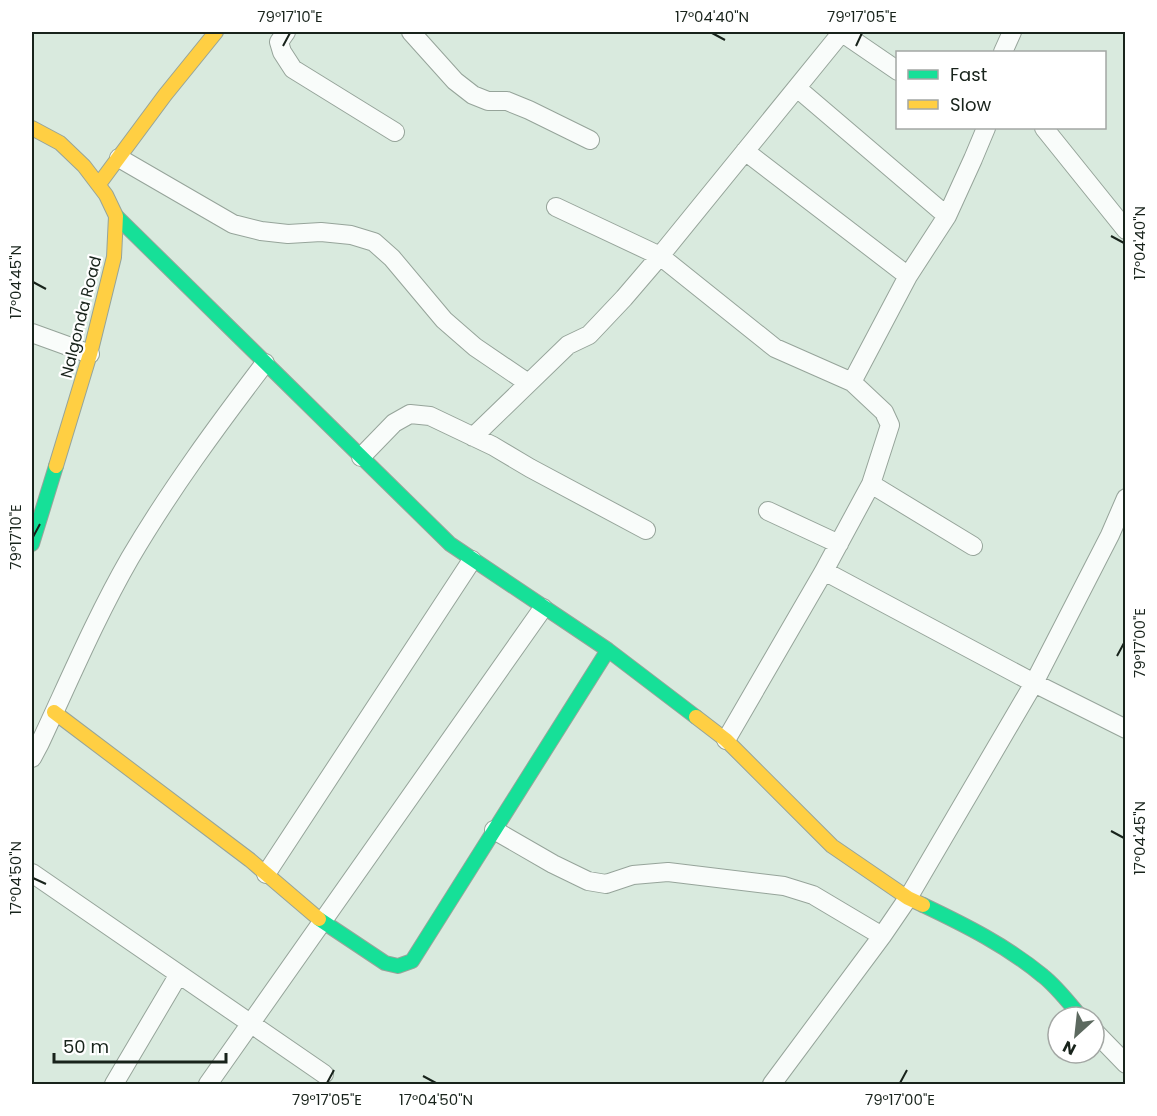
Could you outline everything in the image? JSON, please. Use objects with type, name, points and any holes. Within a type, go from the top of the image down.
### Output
[{"type":"street","points":[[99,184],[165,94],[216,32]]},
{"type":"street","points":[[286,32],[279,42],[282,52],[293,69],[395,132]]},
{"type":"street","points":[[411,32],[455,81],[472,95],[488,101],[507,101],[590,140]]},
{"type":"street","points":[[473,437],[568,345],[589,335],[660,256],[842,32],[896,70]]},
{"type":"street","points":[[1004,51],[1012,32]]},
{"type":"street","points":[[797,88],[947,216]]},
{"type":"street","name":"Nalgonda Road","points":[[32,128],[60,142],[84,165],[106,195],[116,216],[114,257],[90,354],[32,544]]},
{"type":"street","points":[[852,382],[908,276],[947,216],[983,129]]},
{"type":"street","points":[[1045,129],[1125,230]]},
{"type":"street","points":[[745,151],[908,276]]},
{"type":"street","points":[[119,158],[233,224],[261,231],[288,234],[321,232],[351,235],[374,242],[392,258],[444,320],[475,347],[528,383]]},
{"type":"street","points":[[556,207],[660,256],[775,348],[852,382],[884,412],[890,425],[871,484],[824,572],[726,740]]},
{"type":"street","points":[[116,216],[450,544],[608,650],[726,740],[832,846],[908,897],[1009,950],[1045,977],[1070,1005]]},
{"type":"street","points":[[32,333],[90,354]]},
{"type":"street","points":[[32,758],[130,558],[182,476],[265,363]]},
{"type":"street","points":[[361,458],[394,423],[410,414],[430,416],[493,446],[646,530]]},
{"type":"street","points":[[871,484],[973,546]]},
{"type":"street","points":[[772,1084],[882,936],[908,897],[1034,683],[1110,535],[1125,498]]},
{"type":"street","points":[[768,511],[838,544]]},
{"type":"street","points":[[266,874],[472,560]]},
{"type":"street","points":[[824,572],[1125,729]]},
{"type":"street","points":[[208,1084],[543,608]]},
{"type":"street","points":[[54,712],[250,860],[322,922],[385,963],[398,966],[412,961],[608,650]]},
{"type":"street","points":[[494,830],[588,881],[606,884],[633,875],[668,872],[784,886],[813,895],[882,936]]},
{"type":"street","points":[[32,873],[324,1074]]},
{"type":"street","points":[[114,1084],[179,974]]},
{"type":"street","points":[[1106,1044],[1125,1064]]},
{"type":"traffic: fast","points":[[116,216],[450,544],[608,650],[696,717]]},
{"type":"traffic: fast","points":[[32,544],[56,466]]},
{"type":"traffic: fast","points":[[319,919],[385,963],[398,966],[412,961],[608,650]]},
{"type":"traffic: fast","points":[[923,905],[1015,955],[1043,976],[1071,1005]]},
{"type":"traffic: slow","points":[[99,184],[165,95],[216,32]]},
{"type":"traffic: slow","points":[[32,128],[60,143],[84,166],[106,195],[116,216],[114,257],[90,354],[56,466]]},
{"type":"traffic: slow","points":[[54,712],[250,860],[319,919]]},
{"type":"traffic: slow","points":[[696,717],[726,740],[832,846],[908,898],[923,905]]}]
